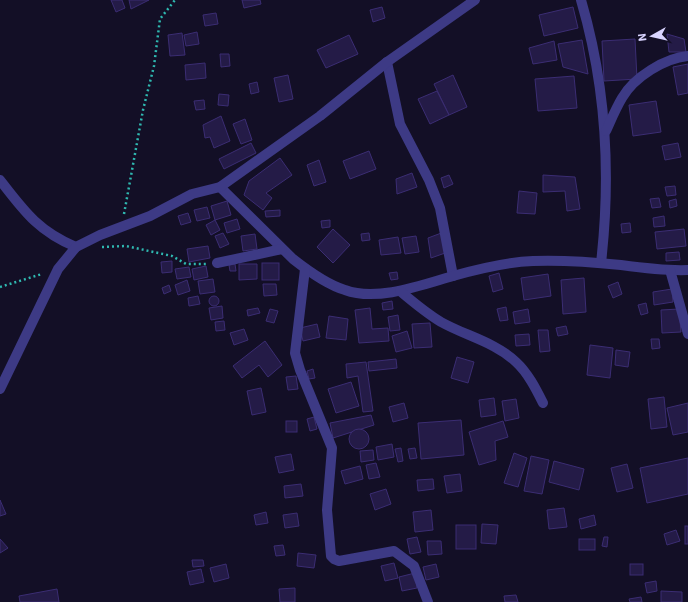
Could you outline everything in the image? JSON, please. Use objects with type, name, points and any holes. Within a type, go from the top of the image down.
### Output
[{"type":"street","points":[[0,388],[58,269],[76,247],[150,216],[192,194],[220,186],[320,116],[387,62],[476,0]]},
{"type":"street","points":[[581,0],[599,76],[605,133],[605,220],[601,263]]},
{"type":"street","points":[[605,133],[622,97],[631,87],[668,61],[688,56]]},
{"type":"street","points":[[387,62],[400,124],[429,180],[440,208],[453,276]]},
{"type":"street","points":[[0,180],[42,229],[58,239],[76,247]]},
{"type":"street","points":[[220,186],[282,249],[305,269],[345,291],[362,293],[400,291],[453,276],[514,263],[551,261],[601,263],[670,270],[688,270]]},
{"type":"street","points":[[217,263],[282,249]]},
{"type":"street","points":[[305,269],[295,353],[300,370],[332,448],[327,510],[331,556],[339,561],[394,551],[414,566],[428,602]]},
{"type":"street","points":[[670,270],[688,334]]},
{"type":"street","points":[[400,291],[419,308],[442,322],[498,348],[517,363],[533,384],[543,403]]},
{"type":"path","points":[[122,227],[138,132],[154,66],[160,19],[175,0]]},
{"type":"path","points":[[99,248],[126,246],[172,256],[186,264],[217,263]]},
{"type":"path","points":[[0,287],[58,269]]},
{"type":"building","points":[[111,0],[122,0],[125,8],[116,12]]},
{"type":"building","points":[[129,0],[149,0],[131,9]]},
{"type":"building","points":[[242,0],[260,0],[261,4],[244,8]]},
{"type":"building","points":[[382,7],[385,18],[373,22],[370,10]]},
{"type":"building","points":[[573,7],[578,28],[544,36],[539,15]]},
{"type":"building","points":[[216,13],[218,24],[205,26],[203,15]]},
{"type":"building","points":[[197,32],[199,44],[186,46],[184,35]]},
{"type":"building","points":[[182,33],[185,55],[170,56],[168,35]]},
{"type":"building","points":[[667,34],[684,39],[686,52],[669,52]]},
{"type":"building","points":[[349,35],[358,54],[326,68],[317,50]]},
{"type":"building","points":[[635,39],[637,79],[604,81],[602,41]]},
{"type":"building","points":[[582,40],[588,74],[563,67],[558,44]]},
{"type":"building","points":[[554,41],[557,60],[533,64],[529,48]]},
{"type":"building","points":[[220,54],[229,54],[230,66],[221,67]]},
{"type":"building","points":[[205,63],[206,78],[186,80],[185,65]]},
{"type":"building","points":[[688,64],[688,93],[678,95],[673,67]]},
{"type":"building","points":[[288,75],[293,99],[279,102],[274,78]]},
{"type":"building","points":[[453,75],[467,107],[449,115],[434,84]]},
{"type":"building","points":[[574,76],[577,108],[538,111],[535,79]]},
{"type":"building","points":[[257,82],[259,92],[251,94],[249,84]]},
{"type":"building","points":[[437,91],[449,115],[430,124],[418,99]]},
{"type":"building","points":[[219,94],[229,95],[228,106],[218,105]]},
{"type":"building","points":[[204,100],[205,109],[196,110],[194,101]]},
{"type":"building","points":[[656,101],[661,132],[633,136],[629,105]]},
{"type":"building","points":[[221,116],[230,141],[214,148],[210,137],[205,138],[203,125]]},
{"type":"building","points":[[245,119],[252,140],[241,144],[233,124]]},
{"type":"building","points":[[251,143],[256,153],[224,169],[219,159]]},
{"type":"building","points":[[678,143],[681,157],[665,160],[662,146]]},
{"type":"building","points":[[369,151],[376,169],[350,179],[343,161]]},
{"type":"building","points":[[280,158],[292,175],[266,193],[272,198],[263,210],[244,195],[249,181]]},
{"type":"building","points":[[319,160],[326,182],[314,186],[307,165]]},
{"type":"building","points":[[412,173],[417,187],[397,194],[396,179]]},
{"type":"building","points":[[449,175],[453,184],[444,188],[441,178]]},
{"type":"building","points":[[543,175],[575,177],[580,209],[567,211],[565,191],[543,192]]},
{"type":"building","points":[[675,186],[676,195],[667,196],[665,187]]},
{"type":"building","points":[[519,191],[537,193],[535,214],[517,213]]},
{"type":"building","points":[[659,198],[661,207],[652,208],[650,199]]},
{"type":"building","points":[[676,199],[677,206],[670,208],[669,201]]},
{"type":"building","points":[[227,201],[231,215],[215,220],[211,206]]},
{"type":"building","points":[[207,207],[210,218],[197,221],[194,210]]},
{"type":"building","points":[[280,210],[280,216],[266,217],[265,211]]},
{"type":"building","points":[[188,213],[191,222],[181,225],[178,216]]},
{"type":"building","points":[[664,216],[665,226],[654,227],[653,218]]},
{"type":"building","points":[[237,219],[240,229],[227,233],[224,223]]},
{"type":"building","points":[[215,220],[220,230],[211,235],[206,225]]},
{"type":"building","points":[[330,220],[330,227],[322,228],[321,221]]},
{"type":"building","points":[[630,223],[631,232],[622,233],[621,224]]},
{"type":"building","points":[[333,229],[350,245],[333,263],[317,247]]},
{"type":"building","points":[[684,229],[686,246],[657,249],[655,232]]},
{"type":"building","points":[[444,232],[448,252],[431,258],[428,238]]},
{"type":"building","points":[[223,233],[229,244],[220,248],[215,236]]},
{"type":"building","points":[[369,233],[370,240],[362,241],[361,234]]},
{"type":"building","points":[[255,234],[257,249],[243,251],[241,236]]},
{"type":"building","points":[[416,236],[419,252],[405,254],[402,238]]},
{"type":"building","points":[[398,237],[401,253],[381,255],[379,240]]},
{"type":"building","points":[[208,246],[210,258],[189,262],[187,249]]},
{"type":"building","points":[[679,252],[680,260],[666,261],[666,253]]},
{"type":"building","points":[[172,261],[172,272],[162,273],[161,262]]},
{"type":"building","points":[[262,263],[279,263],[279,280],[262,280]]},
{"type":"building","points":[[235,264],[236,271],[230,271],[229,265]]},
{"type":"building","points":[[239,264],[257,264],[257,279],[239,280]]},
{"type":"building","points":[[206,266],[208,277],[194,280],[192,269]]},
{"type":"building","points":[[189,267],[191,277],[177,279],[175,269]]},
{"type":"building","points":[[397,272],[398,279],[391,280],[389,273]]},
{"type":"building","points":[[499,273],[503,289],[493,292],[489,276]]},
{"type":"building","points":[[548,274],[551,296],[524,300],[521,278]]},
{"type":"building","points":[[584,278],[586,312],[563,314],[561,280]]},
{"type":"building","points":[[213,279],[215,292],[200,294],[198,281]]},
{"type":"building","points":[[187,280],[190,291],[178,295],[175,285]]},
{"type":"building","points":[[618,282],[622,294],[613,298],[608,286]]},
{"type":"building","points":[[263,284],[276,284],[277,295],[264,296]]},
{"type":"building","points":[[169,285],[171,291],[164,294],[162,288]]},
{"type":"building","points":[[672,289],[673,302],[654,305],[653,292]]},
{"type":"building","points":[[198,296],[200,304],[189,306],[188,298]]},
{"type":"building","points":[[214,296],[219,301],[214,306],[209,301]]},
{"type":"building","points":[[392,301],[393,309],[383,310],[382,303]]},
{"type":"building","points":[[646,303],[648,313],[641,315],[638,305]]},
{"type":"building","points":[[222,306],[223,318],[211,320],[209,308]]},
{"type":"building","points":[[506,307],[508,320],[500,321],[497,309]]},
{"type":"building","points":[[258,308],[260,313],[248,316],[247,310]]},
{"type":"building","points":[[370,308],[372,329],[388,328],[389,341],[359,343],[355,310]]},
{"type":"building","points":[[270,309],[278,311],[274,323],[266,321]]},
{"type":"building","points":[[528,309],[530,322],[515,324],[513,312]]},
{"type":"building","points":[[679,309],[681,332],[662,333],[661,310]]},
{"type":"building","points":[[398,315],[400,330],[390,331],[388,317]]},
{"type":"building","points":[[329,316],[348,319],[346,340],[326,338]]},
{"type":"building","points":[[224,321],[225,330],[216,331],[215,322]]},
{"type":"building","points":[[430,323],[432,347],[414,348],[412,324]]},
{"type":"building","points":[[317,324],[320,337],[303,341],[300,328]]},
{"type":"building","points":[[566,326],[568,334],[558,336],[556,328]]},
{"type":"building","points":[[244,329],[248,340],[234,345],[230,333]]},
{"type":"building","points":[[538,330],[548,330],[550,351],[540,352]]},
{"type":"building","points":[[407,331],[412,348],[396,352],[392,336]]},
{"type":"building","points":[[529,334],[530,345],[516,346],[515,335]]},
{"type":"building","points":[[651,339],[659,339],[660,348],[652,349]]},
{"type":"building","points":[[265,341],[282,365],[268,377],[259,365],[242,378],[233,366]]},
{"type":"building","points":[[590,345],[613,348],[610,378],[587,375]]},
{"type":"building","points":[[616,350],[630,352],[628,367],[615,365]]},
{"type":"building","points":[[457,357],[474,362],[468,383],[451,378]]},
{"type":"building","points":[[396,359],[397,368],[369,371],[368,362]]},
{"type":"building","points":[[366,362],[373,411],[363,412],[358,376],[347,378],[346,364]]},
{"type":"building","points":[[313,369],[315,378],[309,379],[307,371]]},
{"type":"building","points":[[296,376],[298,389],[288,390],[286,377]]},
{"type":"building","points":[[351,382],[359,406],[336,413],[328,389]]},
{"type":"building","points":[[261,388],[266,412],[252,415],[247,391]]},
{"type":"building","points":[[664,397],[667,427],[651,429],[648,399]]},
{"type":"building","points":[[494,398],[496,415],[481,417],[479,400]]},
{"type":"building","points":[[516,399],[519,418],[505,421],[502,401]]},
{"type":"building","points":[[404,403],[408,418],[393,422],[389,407]]},
{"type":"building","points":[[688,403],[688,432],[673,435],[667,408]]},
{"type":"building","points":[[371,415],[374,425],[333,438],[330,423]]},
{"type":"building","points":[[314,417],[317,429],[310,431],[307,419]]},
{"type":"building","points":[[461,420],[464,455],[421,459],[418,423]]},
{"type":"building","points":[[286,421],[297,421],[297,432],[286,432]]},
{"type":"building","points":[[503,421],[508,437],[495,441],[496,460],[479,465],[469,432]]},
{"type":"building","points":[[359,429],[366,432],[369,439],[366,446],[359,449],[352,446],[349,439],[352,432]]},
{"type":"building","points":[[392,444],[394,457],[378,460],[376,447]]},
{"type":"building","points":[[401,448],[403,461],[398,462],[395,449]]},
{"type":"building","points":[[415,448],[417,458],[410,459],[408,449]]},
{"type":"building","points":[[373,450],[374,460],[361,462],[360,451]]},
{"type":"building","points":[[514,453],[527,458],[518,487],[504,483]]},
{"type":"building","points":[[291,454],[294,470],[279,473],[275,457]]},
{"type":"building","points":[[531,456],[549,460],[542,494],[524,491]]},
{"type":"building","points":[[688,458],[688,494],[647,503],[640,468]]},
{"type":"building","points":[[554,461],[584,469],[579,490],[549,482]]},
{"type":"building","points":[[376,463],[380,477],[369,479],[366,465]]},
{"type":"building","points":[[627,464],[633,488],[617,492],[611,468]]},
{"type":"building","points":[[360,466],[363,479],[345,484],[341,471]]},
{"type":"building","points":[[460,474],[462,491],[447,493],[444,476]]},
{"type":"building","points":[[433,479],[434,489],[418,491],[417,480]]},
{"type":"building","points":[[301,484],[303,496],[285,498],[284,486]]},
{"type":"building","points":[[386,489],[391,504],[375,510],[370,494]]},
{"type":"building","points":[[0,500],[6,514],[0,516]]},
{"type":"building","points":[[564,508],[567,527],[549,529],[547,510]]},
{"type":"building","points":[[431,510],[433,530],[415,532],[413,512]]},
{"type":"building","points":[[266,512],[268,523],[256,525],[254,515]]},
{"type":"building","points":[[297,513],[299,526],[285,528],[283,515]]},
{"type":"building","points":[[594,515],[596,525],[581,529],[579,519]]},
{"type":"building","points":[[482,524],[498,525],[496,544],[481,543]]},
{"type":"building","points":[[456,525],[476,525],[476,549],[456,549]]},
{"type":"building","points":[[685,526],[688,526],[688,544],[685,544]]},
{"type":"building","points":[[676,530],[680,541],[667,545],[664,534]]},
{"type":"building","points":[[417,537],[421,552],[410,554],[407,539]]},
{"type":"building","points":[[604,537],[608,537],[607,547],[602,546]]},
{"type":"building","points":[[0,539],[8,548],[0,553]]},
{"type":"building","points":[[579,539],[595,539],[595,550],[579,550]]},
{"type":"building","points":[[427,541],[441,541],[442,554],[428,555]]},
{"type":"building","points":[[283,545],[285,555],[276,556],[274,546]]},
{"type":"building","points":[[298,553],[316,555],[314,568],[297,566]]},
{"type":"building","points":[[192,560],[203,560],[204,566],[193,567]]},
{"type":"building","points":[[394,563],[398,578],[385,581],[381,566]]},
{"type":"building","points":[[226,564],[229,578],[214,582],[210,568]]},
{"type":"building","points":[[436,564],[439,577],[426,580],[423,567]]},
{"type":"building","points":[[630,564],[643,564],[643,575],[630,575]]},
{"type":"building","points":[[201,569],[204,582],[190,585],[187,572]]},
{"type":"building","points":[[415,573],[417,588],[402,591],[399,577]]},
{"type":"building","points":[[656,581],[657,591],[647,593],[645,583]]},
{"type":"building","points":[[295,588],[295,602],[280,602],[279,589]]},
{"type":"building","points":[[57,589],[59,602],[20,602],[19,596]]},
{"type":"building","points":[[661,591],[682,592],[682,602],[661,602]]},
{"type":"building","points":[[516,595],[518,602],[505,602],[504,596]]},
{"type":"building","points":[[641,597],[642,602],[630,602],[629,599]]}]
